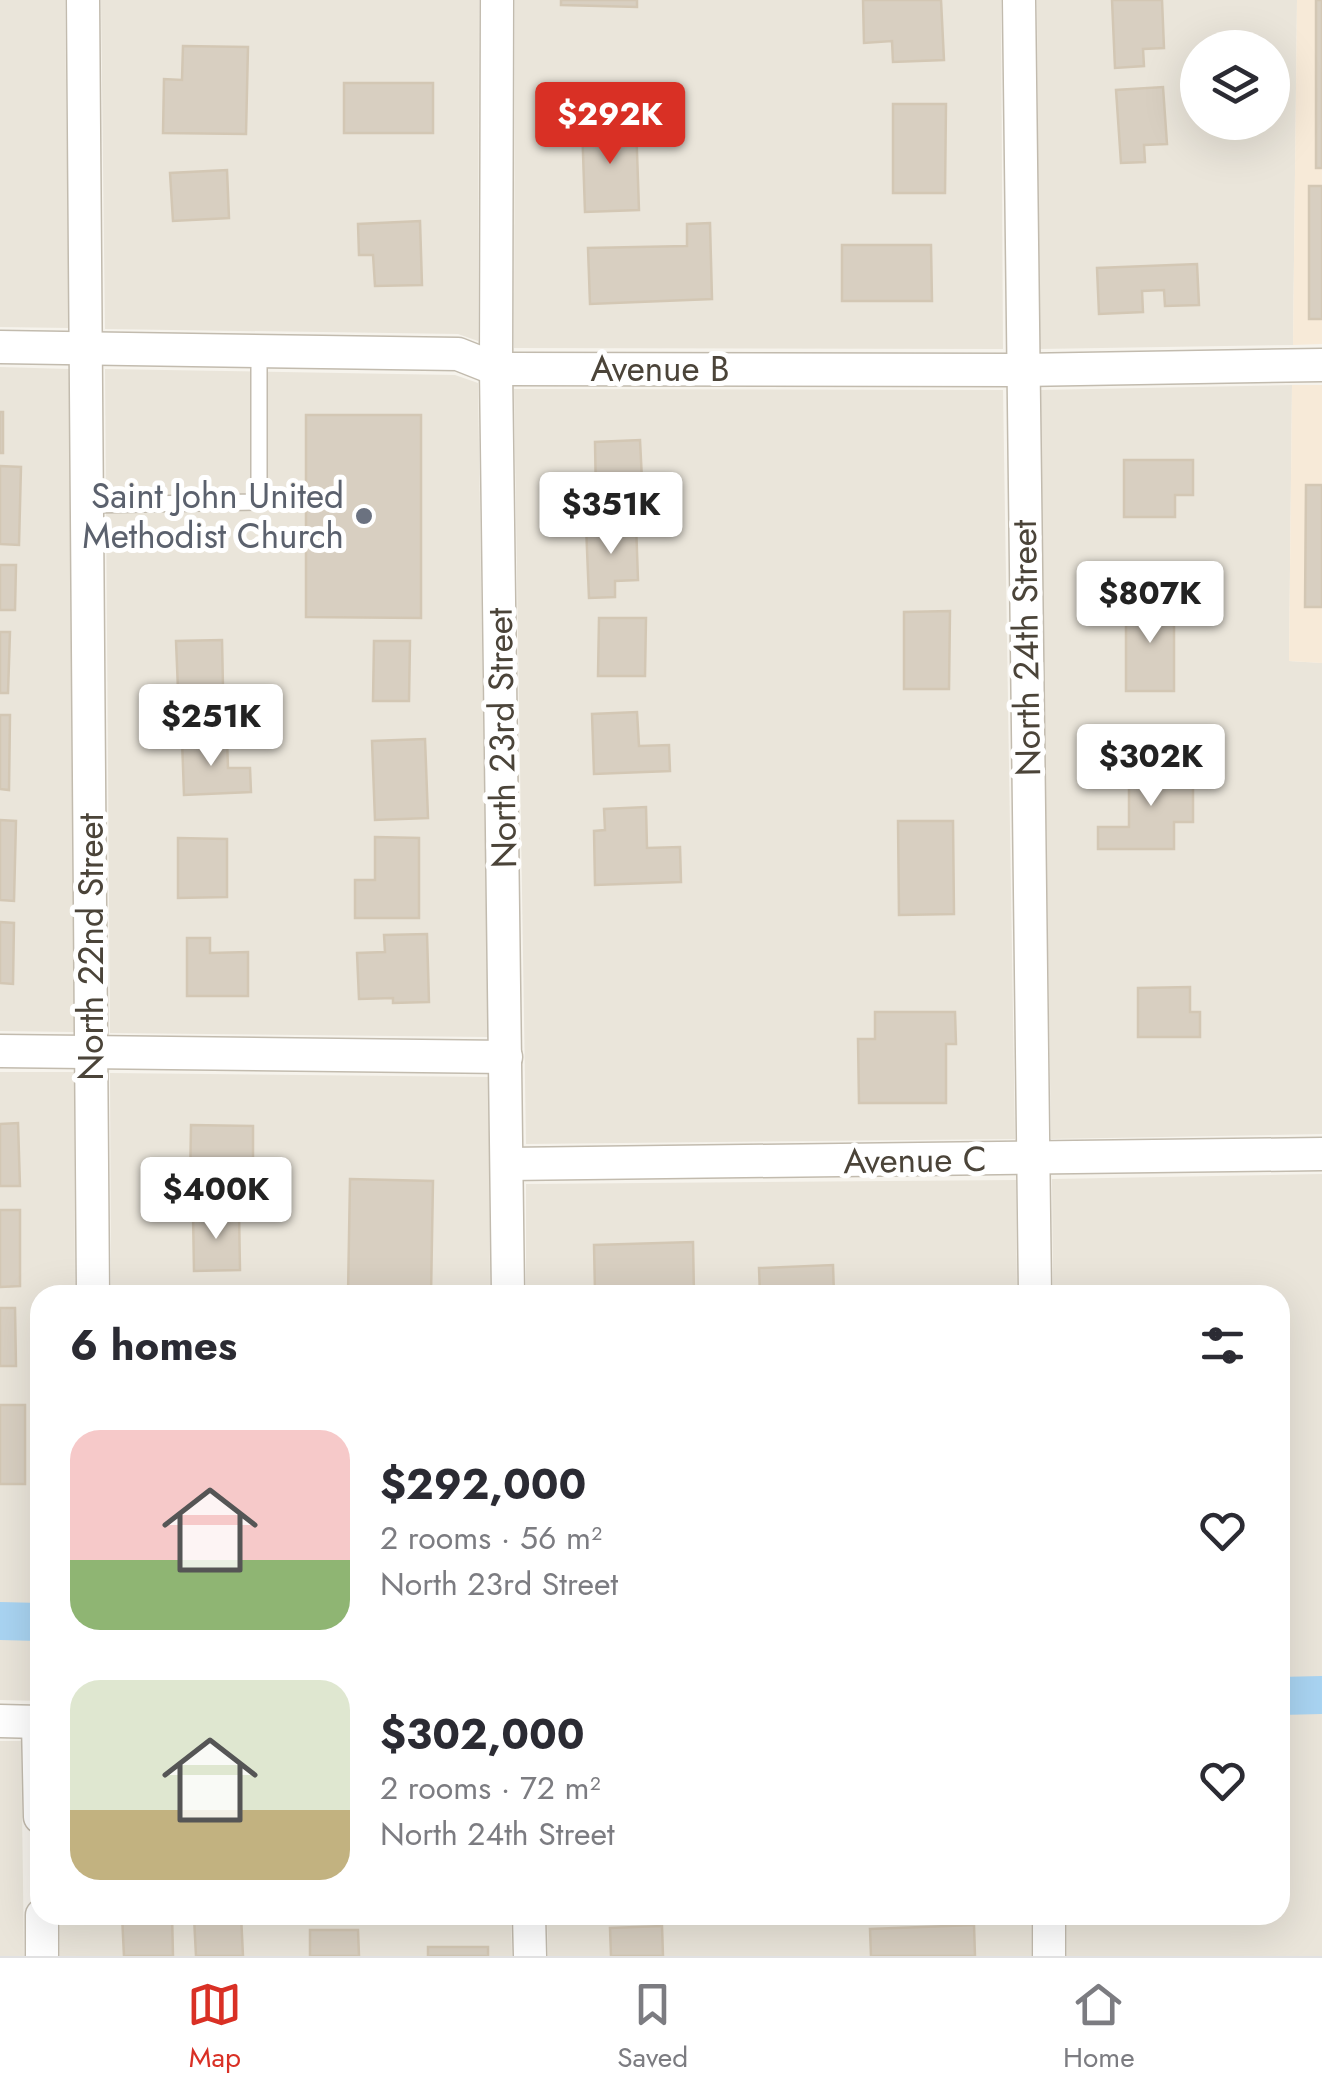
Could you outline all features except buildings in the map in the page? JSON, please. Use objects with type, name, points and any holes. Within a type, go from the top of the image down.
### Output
[{"type":"street","name":"North 22nd Street","points":[[83,0],[94,1285]]},
{"type":"street","name":"North 23rd Street","points":[[497,0],[496,369],[508,1285]]},
{"type":"street","name":"North 24th Street","points":[[1018,0],[1035,1285]]},
{"type":"street","name":"Avenue B","points":[[0,347],[458,354],[496,369],[1022,370],[1322,364]]},
{"type":"street","points":[[0,1052],[506,1057]]},
{"type":"street","name":"Avenue C","points":[[508,1164],[1322,1154]]},
{"type":"street","points":[[0,1721],[30,1722]]},
{"type":"street","points":[[42,1925],[42,1956]]},
{"type":"street","points":[[529,1925],[530,1956]]},
{"type":"street","points":[[1049,1925],[1049,1956]]},
{"type":"lane","points":[[88,506],[259,502],[259,352]]},
{"type":"shaded area","points":[[0,0],[65,0],[69,328],[0,327]]},
{"type":"shaded area","points":[[101,0],[479,0],[478,341],[458,334],[105,329]]},
{"type":"shaded area","points":[[515,0],[1001,0],[1003,349],[514,348]]},
{"type":"shaded area","points":[[1037,0],[1297,0],[1293,345],[1039,349]]},
{"type":"shaded area","points":[[1297,0],[1322,0],[1322,344],[1293,345]]},
{"type":"shaded area","points":[[0,367],[69,369],[74,1032],[0,1031]]},
{"type":"shaded area","points":[[105,369],[455,375],[478,383],[488,1037],[110,1033]]},
{"type":"shaded area","points":[[1292,385],[1289,661],[1322,663],[1322,1134],[1051,1139],[1039,390]]},
{"type":"shaded area","points":[[1292,385],[1322,385],[1322,663],[1289,661]]},
{"type":"shaded area","points":[[514,389],[1003,390],[1015,1139],[526,1144]]},
{"type":"shaded area","points":[[0,1072],[74,1072],[75,1285],[30,1285],[30,1701],[0,1700]]},
{"type":"shaded area","points":[[110,1073],[489,1077],[490,1285],[111,1285]]},
{"type":"shaded area","points":[[1322,1174],[1322,1956],[1067,1956],[1067,1925],[1290,1925],[1290,1285],[1053,1285],[1052,1179]]},
{"type":"shaded area","points":[[1016,1180],[1017,1285],[526,1285],[526,1184]]},
{"type":"shaded area","points":[[0,1741],[21,1741],[24,1956],[0,1956]]},
{"type":"shaded area","points":[[60,1925],[511,1925],[512,1956],[60,1956]]},
{"type":"shaded area","points":[[547,1925],[1031,1925],[1031,1956],[548,1956]]},
{"type":"waterway","points":[[0,1621],[30,1622]]},
{"type":"waterway","points":[[1290,1696],[1322,1695]]},
{"type":"place","name":"Saint John United Methodist Church","points":[[364,516]]}]
